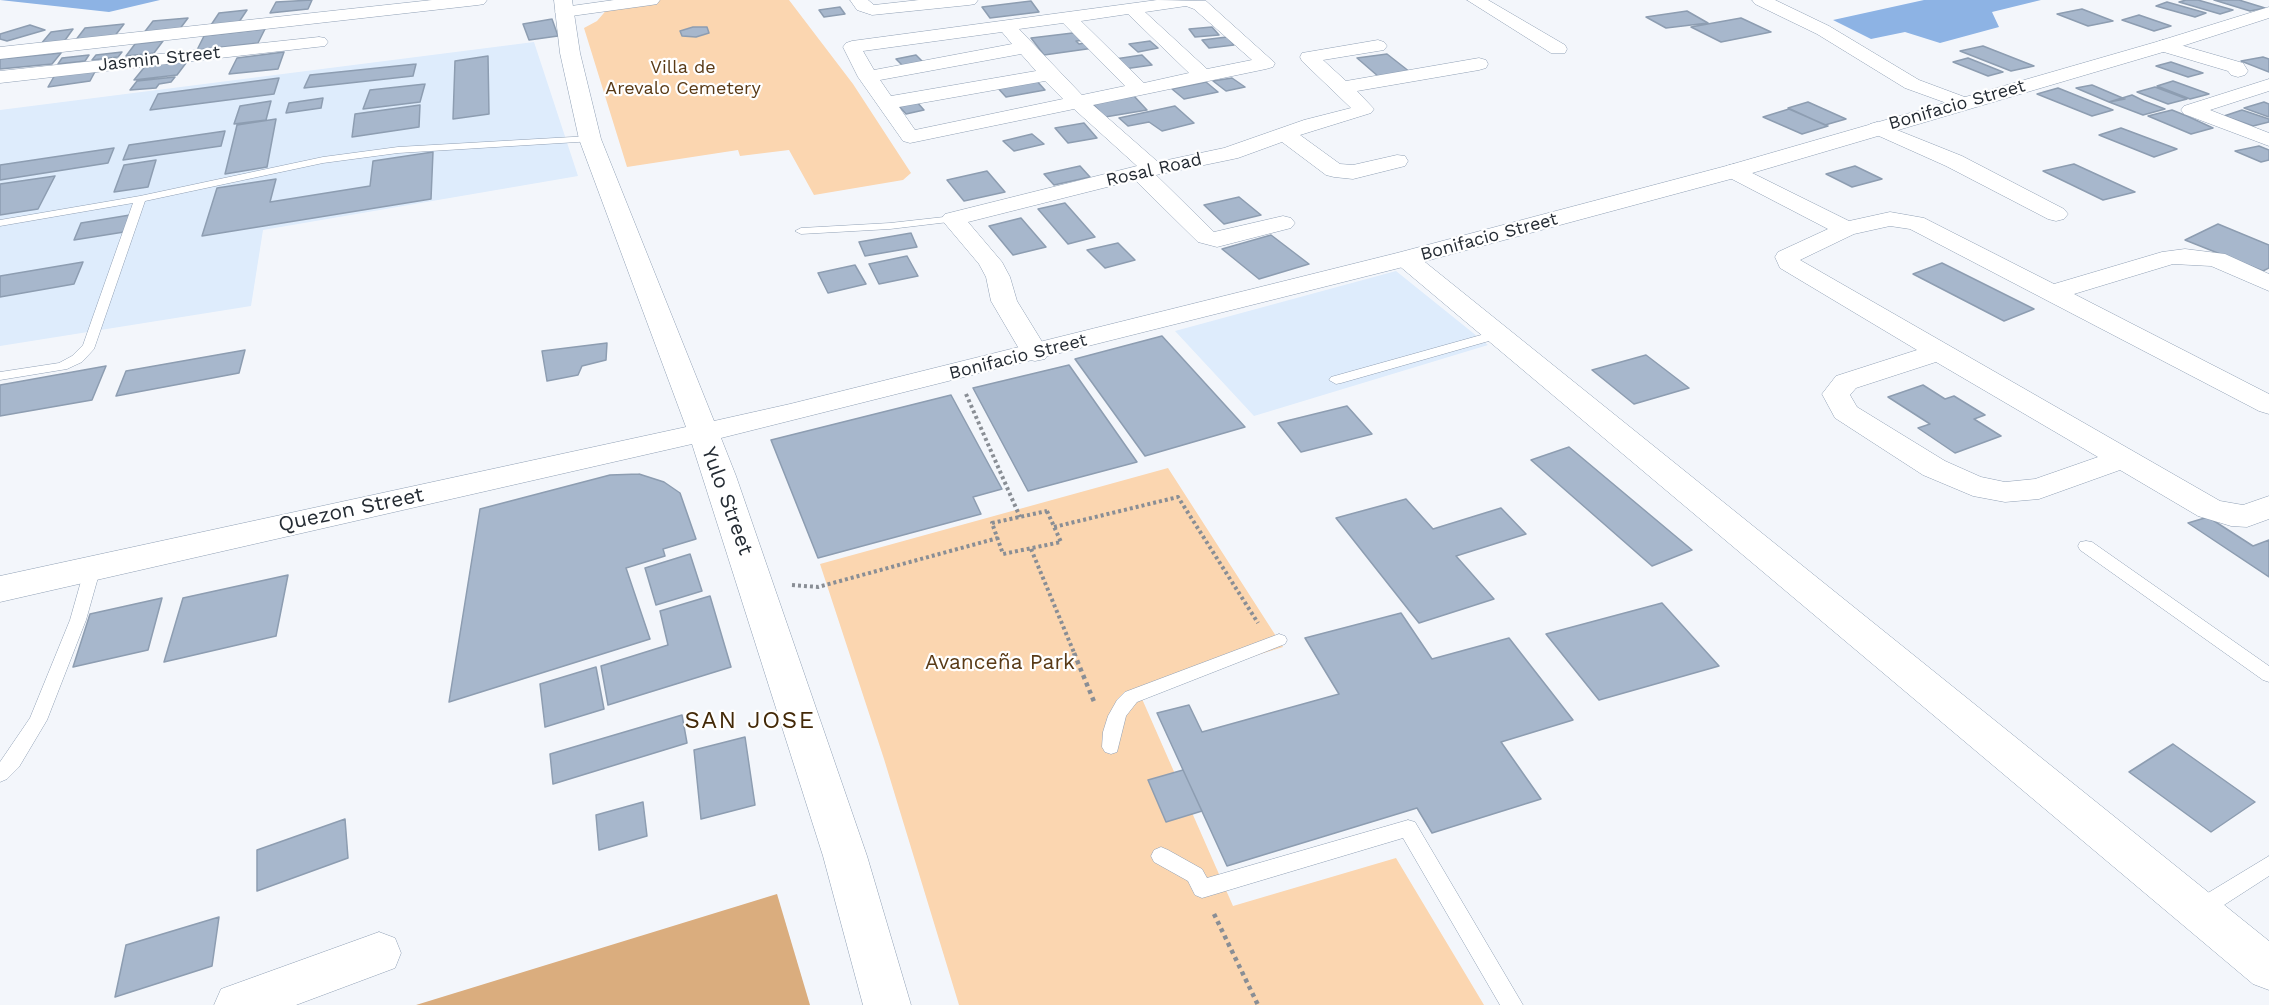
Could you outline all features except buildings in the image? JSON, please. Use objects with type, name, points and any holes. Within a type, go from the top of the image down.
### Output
[{"type":"street","points":[[0,53],[478,0]]},
{"type":"street","points":[[563,6],[651,0]]},
{"type":"street","points":[[859,0],[862,6],[872,10],[969,0]]},
{"type":"street","points":[[1476,0],[1558,49]]},
{"type":"street","points":[[1761,0],[1823,30],[1912,84],[1963,103]]},
{"type":"street","points":[[1195,3],[1266,63],[910,136],[868,77],[852,47],[1066,16],[1195,3]]},
{"type":"street","name":"Yulo Street","points":[[563,6],[570,53],[590,139],[720,476],[842,845],[887,1005]]},
{"type":"street","points":[[1131,8],[1203,76]]},
{"type":"street","name":"Bonifacio Street","points":[[701,431],[790,413],[1406,259],[1734,171],[2163,46],[2269,12]]},
{"type":"street","points":[[1066,16],[1139,89]]},
{"type":"street","points":[[1006,26],[1050,74],[1146,170],[1206,237],[1216,240],[1283,223]]},
{"type":"street","name":"Jasmin Street","points":[[0,76],[142,61],[233,59],[319,42]]},
{"type":"street","name":"Rosal Road","points":[[953,219],[1146,170],[1230,153],[1286,135],[1311,124],[1363,111],[1364,109],[1310,57],[1378,46]]},
{"type":"street","points":[[2163,46],[2199,58],[2201,63],[2223,71],[2238,71],[2269,83]]},
{"type":"street","points":[[868,77],[1027,47]]},
{"type":"street","points":[[131,79],[142,61]]},
{"type":"street","points":[[1342,88],[1479,64]]},
{"type":"street","points":[[33,89],[46,72]]},
{"type":"street","points":[[886,103],[1050,74]]},
{"type":"street","points":[[2269,83],[2191,110],[2269,140]]},
{"type":"street","points":[[1878,128],[1954,161],[2056,214]]},
{"type":"street","points":[[1286,135],[1334,170],[1353,172],[1397,161]]},
{"type":"street","points":[[1734,171],[1846,229]]},
{"type":"street","points":[[953,219],[990,262],[998,277],[1004,301],[1035,353]]},
{"type":"street","points":[[2269,405],[1916,223],[1890,219],[1846,229],[1787,257],[1789,263],[2209,509],[2220,513],[2247,516],[2269,506]]},
{"type":"street","points":[[2052,293],[2171,257],[2185,256],[2216,259],[2269,283]]},
{"type":"street","points":[[1406,259],[2269,969]]},
{"type":"street","points":[[1940,352],[1846,381],[1836,394],[1845,412],[1934,468],[1973,486],[2005,492],[2039,489],[2122,459]]},
{"type":"street","name":"Quezon Street","points":[[0,589],[701,431]]},
{"type":"street","points":[[237,1005],[379,953]]},
{"type":"lane","points":[[0,223],[140,199],[323,160],[382,152],[590,139]]},
{"type":"lane","points":[[0,376],[62,366],[77,359],[89,346],[140,199]]},
{"type":"lane","points":[[801,231],[890,226],[953,219]]},
{"type":"lane","points":[[1336,380],[1498,334]]},
{"type":"lane","points":[[2086,546],[2269,675]]},
{"type":"lane","points":[[0,774],[12,762],[38,720],[78,620],[93,567]]},
{"type":"lane","points":[[1111,747],[1112,732],[1118,716],[1123,705],[1131,697],[1275,642]]},
{"type":"lane","points":[[1161,856],[1195,875],[1202,890],[1408,828],[1512,1005]]},
{"type":"lane","points":[[2198,910],[2269,865]]},
{"type":"path","points":[[957,372],[1020,517]]},
{"type":"path","points":[[1054,527],[1178,496],[1275,642]]},
{"type":"path","points":[[1047,511],[1054,527],[1060,542],[1003,554],[992,523],[1047,511]]},
{"type":"path","points":[[755,582],[818,587],[998,538]]},
{"type":"path","points":[[1031,549],[1111,747]]},
{"type":"path","points":[[1202,890],[1258,1005]]},
{"type":"shaded area","points":[[534,42],[578,176],[263,230],[251,306],[0,346],[0,110]]},
{"type":"shaded area","points":[[1396,271],[1488,345],[1254,416],[1175,331]]},
{"type":"shaded area","points":[[777,894],[810,1005],[416,1005]]},
{"type":"green space","name":"Villa de Arevalo Cemetery","points":[[660,0],[789,0],[853,84],[911,173],[903,180],[814,195],[789,150],[740,156],[738,150],[627,167],[584,28],[597,21],[609,7]]},
{"type":"green space","name":"Avanceña Park","points":[[1168,468],[1283,647],[1139,692],[1233,906],[1396,858],[1484,1005],[959,1005],[884,759],[820,564]]},
{"type":"water","points":[[0,0],[160,0],[109,12]]},
{"type":"water","points":[[1924,0],[2041,0],[1992,12],[1999,27],[1940,43],[1905,32],[1871,39],[1833,20]]},
{"type":"district","name":"SAN JOSE","points":[[750,721]]}]
